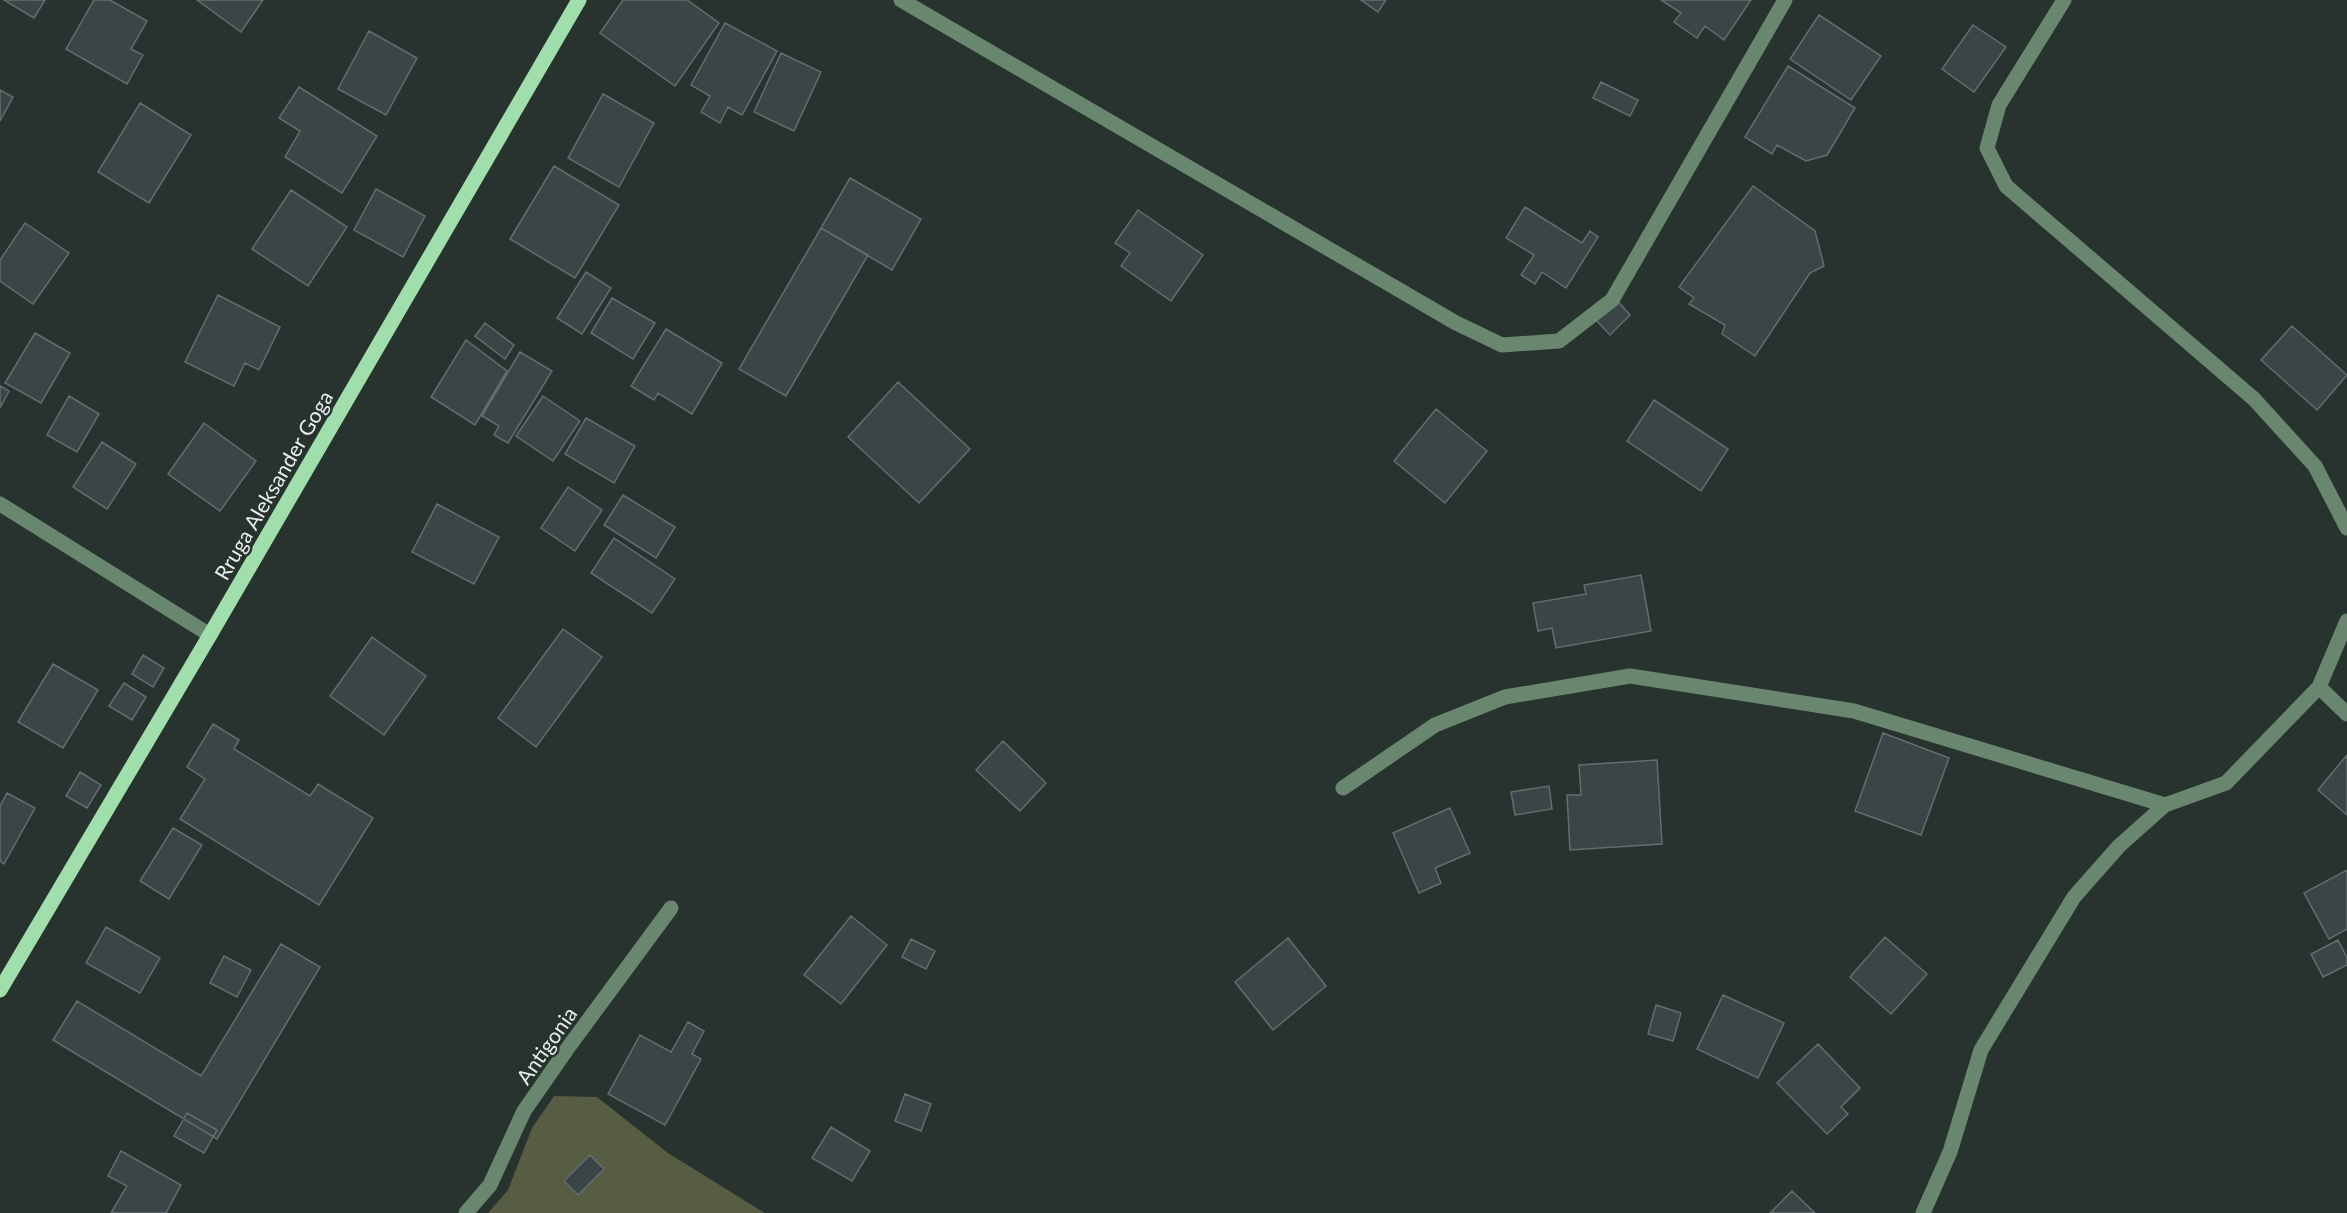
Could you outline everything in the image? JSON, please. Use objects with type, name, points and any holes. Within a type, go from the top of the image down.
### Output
[{"type":"main road","name":"Rruga Aleksander Goga","points":[[0,990],[210,635],[579,0]]},
{"type":"street","points":[[901,0],[1456,323],[1502,345],[1559,341],[1612,300],[1785,0]]},
{"type":"street","points":[[2064,0],[1999,105],[1987,148],[2006,186],[2254,399],[2315,466],[2347,528]]},
{"type":"street","points":[[0,504],[210,635]]},
{"type":"street","points":[[1923,1213],[1950,1152],[1981,1050],[2073,897],[2119,846],[2165,805],[2226,783],[2319,687],[2347,621]]},
{"type":"street","points":[[1343,788],[1435,725],[1505,697],[1630,676],[1854,711],[2165,805]]},
{"type":"street","points":[[2319,687],[2347,714]]},
{"type":"street","name":"Antigonia","points":[[466,1213],[490,1185],[525,1111],[570,1045],[672,908]]},
{"type":"green space","points":[[554,1096],[597,1097],[668,1153],[765,1213],[488,1213],[508,1190],[532,1128]]},
{"type":"building","points":[[4,0],[45,0],[34,18]]},
{"type":"building","points":[[94,0],[110,0],[147,21],[131,49],[143,55],[127,84],[66,49]]},
{"type":"building","points":[[197,0],[263,0],[241,32]]},
{"type":"building","points":[[623,0],[687,0],[719,23],[675,86],[600,33]]},
{"type":"building","points":[[1361,0],[1386,0],[1378,12]]},
{"type":"building","points":[[1661,0],[1751,0],[1724,40],[1705,26],[1697,38],[1674,22],[1681,13]]},
{"type":"building","points":[[1819,15],[1881,56],[1851,100],[1790,59]]},
{"type":"building","points":[[725,23],[777,51],[742,115],[728,107],[720,123],[701,112],[710,96],[691,85]]},
{"type":"building","points":[[1973,25],[2006,47],[1974,92],[1942,69]]},
{"type":"building","points":[[369,31],[417,58],[386,115],[338,89]]},
{"type":"building","points":[[781,53],[821,72],[794,131],[754,112]]},
{"type":"building","points":[[1788,66],[1855,108],[1827,155],[1806,161],[1777,145],[1772,154],[1745,137]]},
{"type":"building","points":[[1601,82],[1638,100],[1630,116],[1593,98]]},
{"type":"building","points":[[299,87],[377,136],[342,193],[285,157],[300,131],[279,118]]},
{"type":"building","points":[[0,90],[13,97],[0,121]]},
{"type":"building","points":[[603,94],[654,123],[619,187],[568,158]]},
{"type":"building","points":[[140,103],[191,135],[149,203],[98,172]]},
{"type":"building","points":[[554,166],[619,205],[575,278],[510,239]]},
{"type":"building","points":[[850,178],[921,219],[892,270],[821,228]]},
{"type":"building","points":[[1753,186],[1815,231],[1824,266],[1810,273],[1755,356],[1722,334],[1725,325],[1689,304],[1694,298],[1679,287]]},
{"type":"building","points":[[376,189],[425,216],[403,257],[354,230]]},
{"type":"building","points":[[291,190],[347,227],[308,286],[252,249]]},
{"type":"building","points":[[1525,207],[1582,243],[1590,231],[1598,237],[1566,288],[1542,272],[1535,284],[1521,275],[1534,255],[1506,238]]},
{"type":"building","points":[[1138,210],[1203,255],[1171,301],[1121,266],[1130,253],[1115,243]]},
{"type":"building","points":[[25,223],[69,253],[33,304],[0,281],[0,260]]},
{"type":"building","points":[[821,228],[868,255],[786,396],[739,369]]},
{"type":"building","points":[[586,272],[611,288],[582,334],[557,318]]},
{"type":"building","points":[[218,295],[280,327],[259,370],[245,363],[234,386],[185,362]]},
{"type":"building","points":[[612,298],[655,323],[633,359],[591,333]]},
{"type":"building","points":[[1615,298],[1630,315],[1610,335],[1594,318]]},
{"type":"building","points":[[485,323],[514,345],[505,359],[475,336]]},
{"type":"building","points":[[2292,326],[2347,375],[2317,410],[2261,360]]},
{"type":"building","points":[[666,329],[722,363],[692,414],[658,393],[654,400],[631,386]]},
{"type":"building","points":[[35,333],[70,353],[41,403],[5,383]]},
{"type":"building","points":[[466,340],[507,371],[475,425],[431,397]]},
{"type":"building","points":[[520,352],[552,371],[508,443],[494,435],[499,426],[482,416]]},
{"type":"building","points":[[898,382],[970,449],[919,503],[848,437]]},
{"type":"building","points":[[0,386],[9,391],[0,408]]},
{"type":"building","points":[[69,396],[99,414],[77,452],[47,435]]},
{"type":"building","points":[[543,396],[580,421],[553,461],[516,436]]},
{"type":"building","points":[[1654,400],[1728,449],[1701,491],[1627,441]]},
{"type":"building","points":[[1436,409],[1487,451],[1445,503],[1394,461]]},
{"type":"building","points":[[586,418],[635,446],[614,483],[565,454]]},
{"type":"building","points":[[204,423],[256,461],[220,511],[168,474]]},
{"type":"building","points":[[102,442],[136,464],[107,509],[73,487]]},
{"type":"building","points":[[568,487],[602,510],[575,551],[541,528]]},
{"type":"building","points":[[623,495],[675,527],[656,558],[604,525]]},
{"type":"building","points":[[437,504],[499,537],[474,584],[412,552]]},
{"type":"building","points":[[614,538],[675,579],[652,613],[591,573]]},
{"type":"building","points":[[1641,575],[1651,631],[1556,648],[1552,628],[1538,631],[1533,603],[1586,594],[1584,585]]},
{"type":"building","points":[[563,629],[602,657],[536,747],[498,718]]},
{"type":"building","points":[[372,637],[426,676],[384,735],[330,696]]},
{"type":"building","points":[[143,655],[164,668],[153,687],[132,674]]},
{"type":"building","points":[[53,664],[98,690],[63,748],[18,722]]},
{"type":"building","points":[[124,683],[146,697],[132,720],[109,706]]},
{"type":"building","points":[[213,724],[239,740],[234,749],[310,796],[318,784],[373,818],[319,905],[180,819],[205,779],[187,767]]},
{"type":"building","points":[[1883,733],[1949,758],[1921,835],[1855,811]]},
{"type":"building","points":[[1003,741],[1046,783],[1020,811],[976,770]]},
{"type":"building","points":[[2347,755],[2347,815],[2318,790]]},
{"type":"building","points":[[1657,760],[1662,844],[1570,850],[1567,795],[1581,795],[1579,765]]},
{"type":"building","points":[[80,772],[101,785],[87,808],[66,796]]},
{"type":"building","points":[[1549,786],[1552,809],[1515,815],[1511,792]]},
{"type":"building","points":[[7,793],[35,808],[4,864],[0,861],[0,806]]},
{"type":"building","points":[[1450,808],[1470,853],[1435,868],[1441,883],[1419,893],[1393,833]]},
{"type":"building","points":[[173,828],[202,845],[169,899],[140,881]]},
{"type":"building","points":[[2347,870],[2347,929],[2329,939],[2304,893]]},
{"type":"building","points":[[851,916],[887,945],[841,1004],[804,975]]},
{"type":"building","points":[[106,927],[160,958],[140,993],[86,963]]},
{"type":"building","points":[[1885,937],[1927,974],[1891,1014],[1850,977]]},
{"type":"building","points":[[1288,938],[1326,986],[1273,1030],[1235,982]]},
{"type":"building","points":[[911,939],[935,951],[926,969],[902,957]]},
{"type":"building","points":[[2338,940],[2347,958],[2347,965],[2323,977],[2311,954]]},
{"type":"building","points":[[281,944],[320,967],[217,1139],[53,1040],[77,1001],[201,1076]]},
{"type":"building","points":[[224,956],[251,970],[237,997],[210,983]]},
{"type":"building","points":[[1723,995],[1784,1023],[1758,1078],[1697,1049]]},
{"type":"building","points":[[1656,1005],[1681,1013],[1673,1041],[1648,1034]]},
{"type":"building","points":[[688,1022],[704,1031],[692,1054],[701,1059],[665,1125],[608,1094],[640,1035],[671,1052]]},
{"type":"building","points":[[1818,1044],[1860,1088],[1841,1107],[1848,1114],[1827,1134],[1777,1083]]},
{"type":"building","points":[[905,1094],[931,1104],[921,1131],[895,1121]]},
{"type":"building","points":[[187,1113],[217,1130],[204,1153],[174,1136]]},
{"type":"building","points":[[831,1127],[870,1151],[852,1181],[812,1158]]},
{"type":"building","points":[[121,1151],[181,1185],[166,1213],[111,1213],[127,1186],[108,1176]]},
{"type":"building","points":[[590,1155],[604,1169],[578,1195],[564,1181]]},
{"type":"building","points":[[1792,1191],[1815,1213],[1770,1213]]}]
